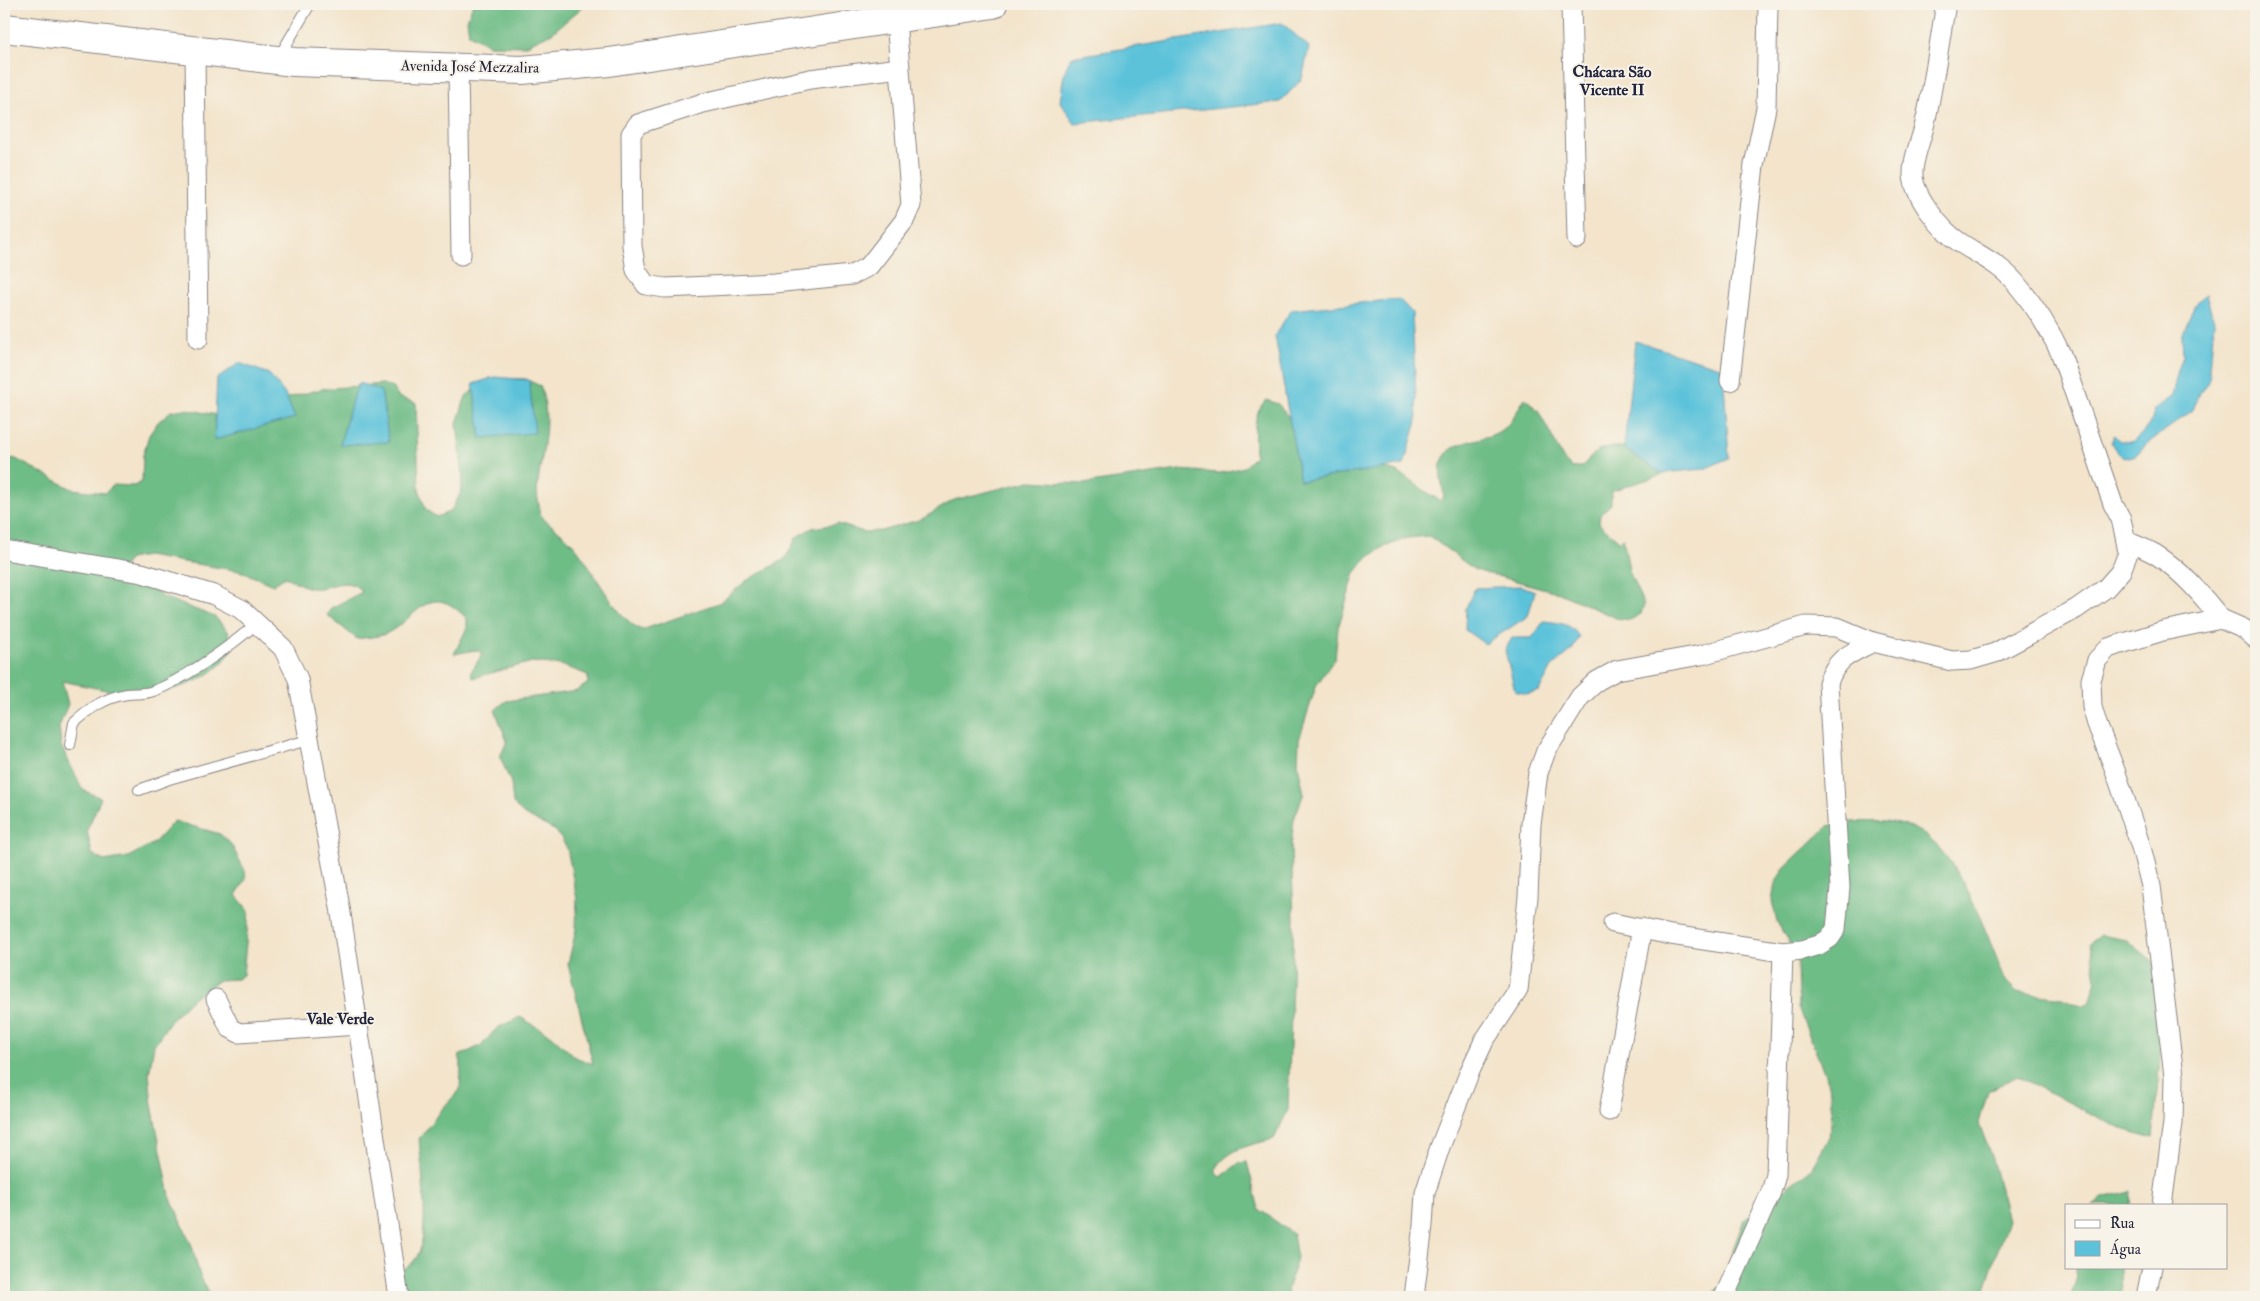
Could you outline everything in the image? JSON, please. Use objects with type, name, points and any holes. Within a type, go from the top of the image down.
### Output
[{"type":"main road","name":"Avenida José Mezzalira","points":[[4,28],[277,60],[458,69],[522,70],[608,62],[993,4]]},
{"type":"street","points":[[1571,4],[1577,239]]},
{"type":"street","points":[[1730,381],[1754,165],[1766,108],[1768,4]]},
{"type":"street","points":[[1414,1297],[1423,1226],[1424,1193],[1470,1070],[1480,1049],[1518,990],[1528,897],[1531,824],[1538,773],[1546,751],[1564,719],[1580,697],[1597,681],[1618,670],[1701,655],[1806,626],[1837,627],[1874,642],[1952,661],[1971,660],[1995,653],[2076,608],[2106,588],[2121,571],[2128,553],[2121,520],[2113,504],[2082,412],[2050,332],[2013,280],[1990,261],[1956,240],[1916,192],[1912,172],[1925,122],[1946,4]]},
{"type":"street","points":[[896,20],[900,68],[910,205],[904,221],[869,266],[852,275],[774,283],[665,288],[646,286],[636,270],[632,246],[631,134],[638,124],[703,104],[810,79],[900,68]]},
{"type":"street","points":[[195,51],[198,339]]},
{"type":"street","points":[[458,69],[461,255]]},
{"type":"street","points":[[2126,541],[2155,554],[2198,591],[2221,619],[2244,629],[2256,639]]},
{"type":"street","points":[[4,550],[142,573],[214,595],[241,609],[283,648],[292,663],[298,679],[340,907],[399,1297]]},
{"type":"street","points":[[2162,1204],[2173,1123],[2174,1076],[2151,886],[2141,847],[2094,715],[2091,680],[2097,660],[2102,652],[2108,648],[2122,642],[2163,631],[2221,619]]},
{"type":"street","points":[[1613,923],[1783,952],[1802,950],[1819,945],[1830,938],[1836,929],[1840,888],[1828,683],[1833,670],[1842,658],[1874,642]]},
{"type":"street","points":[[1609,1111],[1642,928]]},
{"type":"street","points":[[1724,1297],[1771,1192],[1776,1175],[1783,952]]},
{"type":"street","points":[[216,999],[230,1028],[239,1033],[358,1025]]},
{"type":"street","points":[[2146,1297],[2152,1268]]},
{"type":"lane","points":[[277,60],[310,4]]},
{"type":"lane","points":[[70,746],[74,722],[95,704],[126,694],[150,692],[172,682],[241,637],[257,623]]},
{"type":"lane","points":[[138,790],[169,778],[308,740]]},
{"type":"green space","points":[[473,4],[586,4],[552,33],[524,46],[489,45],[469,34],[467,20]]},
{"type":"green space","points":[[490,378],[526,379],[540,386],[546,412],[545,438],[537,490],[541,517],[573,544],[614,604],[632,624],[642,630],[721,602],[746,581],[785,559],[797,537],[812,528],[838,524],[864,532],[881,531],[922,519],[954,500],[1030,481],[1083,484],[1179,470],[1220,473],[1244,467],[1255,456],[1256,418],[1258,411],[1267,400],[1278,404],[1310,444],[1399,473],[1440,501],[1444,496],[1441,465],[1445,455],[1460,445],[1497,433],[1513,418],[1525,398],[1538,410],[1564,460],[1572,468],[1581,467],[1598,450],[1610,447],[1644,447],[1677,470],[1611,491],[1611,504],[1600,515],[1599,523],[1619,541],[1623,538],[1630,574],[1644,605],[1641,614],[1630,620],[1616,618],[1557,592],[1475,570],[1429,536],[1407,538],[1382,548],[1366,559],[1355,573],[1338,628],[1335,658],[1316,686],[1299,740],[1298,765],[1304,793],[1294,819],[1291,847],[1294,918],[1288,1110],[1274,1139],[1233,1152],[1220,1163],[1215,1171],[1221,1177],[1239,1163],[1247,1162],[1259,1209],[1293,1234],[1297,1258],[1287,1290],[1289,1297],[393,1297],[392,1277],[414,1261],[423,1237],[424,1203],[419,1139],[441,1110],[460,1090],[461,1062],[459,1056],[482,1045],[497,1028],[520,1017],[552,1036],[575,1057],[593,1064],[568,964],[576,930],[577,899],[567,848],[556,831],[523,814],[513,804],[511,783],[500,757],[507,741],[495,710],[506,701],[577,691],[588,683],[588,675],[561,665],[532,662],[473,678],[471,672],[483,653],[475,650],[454,654],[467,628],[467,619],[455,608],[444,602],[435,601],[427,604],[388,633],[357,639],[327,615],[331,608],[362,592],[356,586],[344,583],[311,588],[285,577],[273,585],[240,571],[146,556],[129,559],[123,569],[126,583],[132,573],[136,572],[163,597],[215,617],[228,631],[232,649],[224,661],[200,679],[186,685],[156,692],[127,693],[62,681],[68,704],[59,727],[61,746],[83,790],[101,798],[87,830],[92,854],[104,861],[128,857],[154,843],[174,821],[220,834],[231,844],[245,871],[246,879],[236,895],[249,911],[243,975],[237,979],[219,980],[193,998],[170,1021],[154,1045],[149,1074],[152,1105],[170,1196],[192,1246],[199,1273],[210,1297],[4,1297],[4,457],[16,459],[72,489],[105,493],[113,485],[134,486],[142,482],[143,455],[149,435],[158,422],[171,411],[185,409],[222,416],[321,389],[383,384],[394,389],[398,397],[416,403],[419,489],[426,510],[437,517],[451,511],[460,494],[463,477],[457,423],[466,396]]},
{"type":"green space","points":[[1844,822],[1895,823],[1912,828],[1929,838],[1944,854],[1970,895],[2006,981],[2017,992],[2063,998],[2081,1006],[2089,1003],[2096,980],[2090,943],[2100,935],[2127,940],[2154,962],[2164,1010],[2153,1138],[2119,1128],[2017,1076],[1988,1091],[1979,1123],[1992,1159],[2008,1219],[1985,1288],[1989,1297],[1706,1297],[1731,1280],[1733,1249],[1744,1220],[1811,1169],[1829,1137],[1832,1111],[1829,1084],[1798,1008],[1797,957],[1777,922],[1772,901],[1775,884],[1784,868],[1828,826]]},
{"type":"green space","points":[[2131,1191],[2130,1204],[2094,1204],[2103,1198]]},
{"type":"green space","points":[[2076,1268],[2120,1268],[2121,1297],[2070,1297],[2077,1281]]},
{"type":"water","points":[[1282,23],[1309,47],[1302,79],[1280,102],[1075,123],[1060,102],[1064,73],[1071,57]]},
{"type":"water","points":[[2206,295],[2214,321],[2209,382],[2199,394],[2193,410],[2148,443],[2136,455],[2125,458],[2117,452],[2111,443],[2114,435],[2120,441],[2133,442],[2150,423],[2154,409],[2172,396],[2183,356],[2182,336],[2192,311],[2199,300]]},
{"type":"water","points":[[1399,299],[1412,313],[1417,421],[1404,465],[1300,481],[1275,335],[1291,310]]},
{"type":"water","points":[[1635,341],[1723,368],[1729,458],[1704,469],[1661,473],[1624,448]]},
{"type":"water","points":[[239,363],[269,374],[285,394],[295,418],[214,440],[217,379]]},
{"type":"water","points":[[495,377],[529,380],[535,433],[481,438],[473,384]]},
{"type":"water","points":[[359,383],[381,391],[389,442],[340,445],[352,400]]},
{"type":"water","points":[[1521,586],[1535,591],[1528,616],[1485,644],[1465,630],[1466,608],[1475,588]]},
{"type":"water","points":[[1544,621],[1569,626],[1579,637],[1572,650],[1552,667],[1539,691],[1526,694],[1515,691],[1505,650],[1512,638],[1532,638]]},
{"type":"district","name":"Chácara São Vicente II","points":[[1612,81]]},
{"type":"district","name":"Vale Verde","points":[[340,1019]]}]
